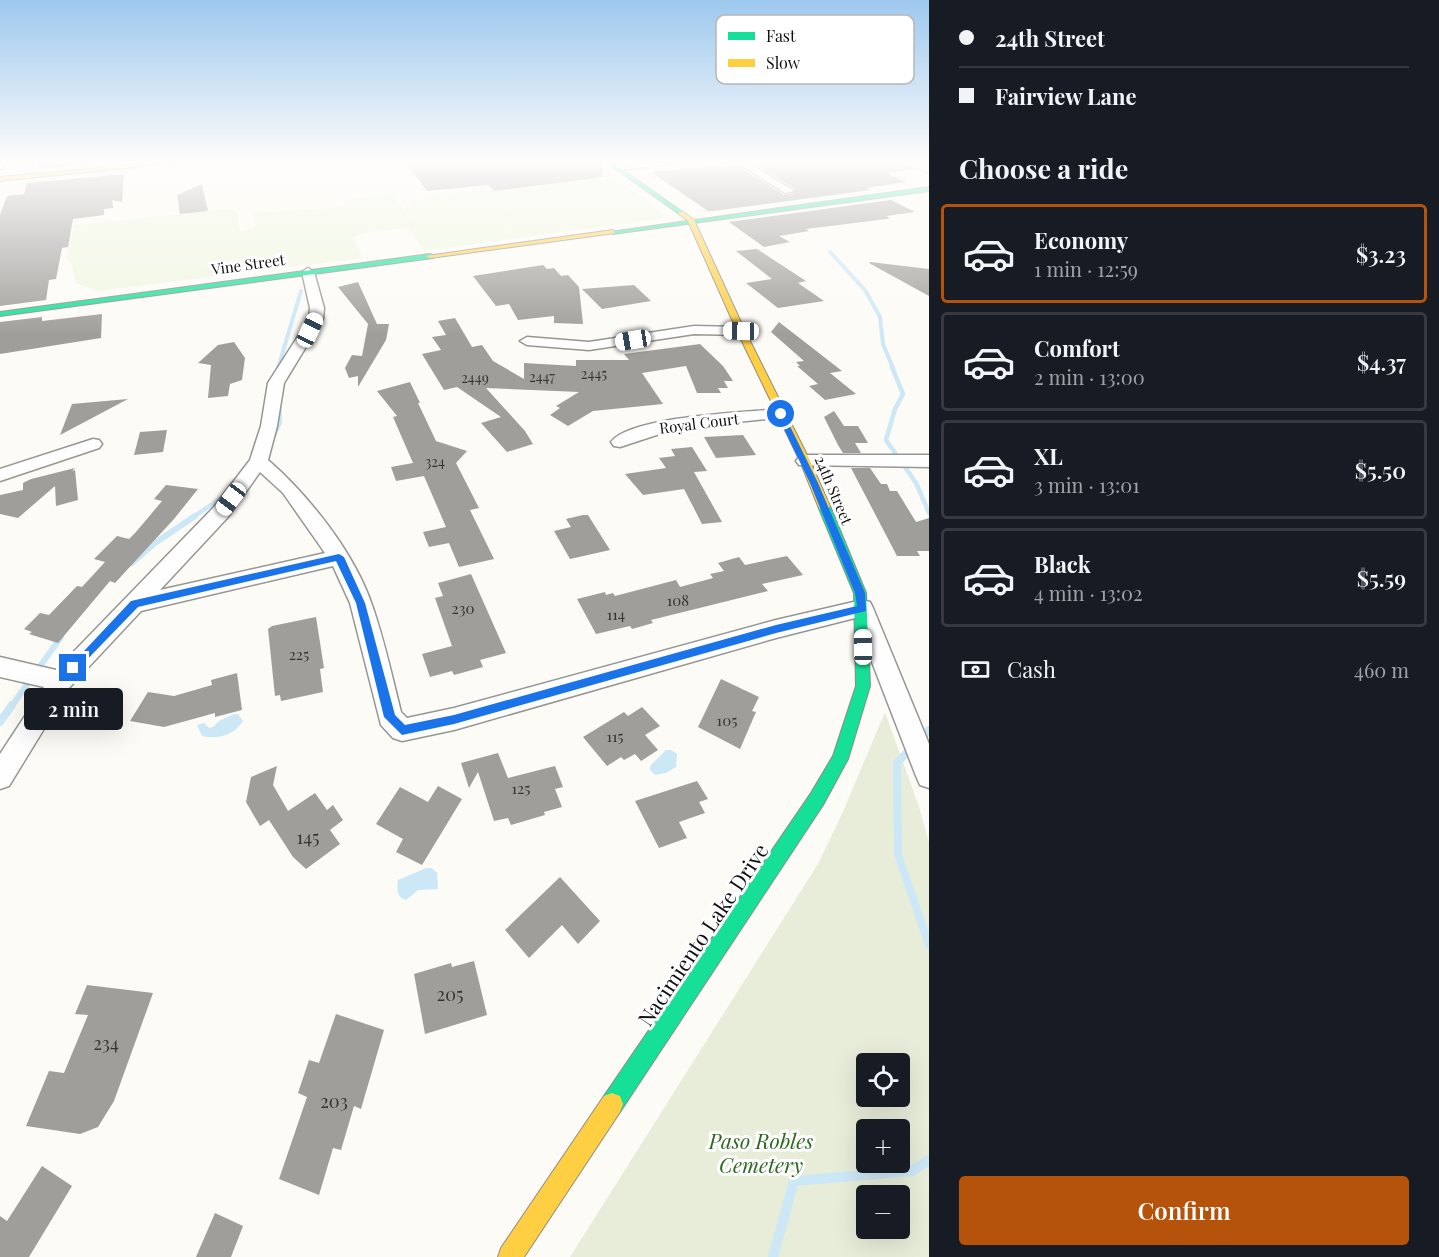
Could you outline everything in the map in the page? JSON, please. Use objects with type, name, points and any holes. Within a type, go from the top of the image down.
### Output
[{"type":"main road","name":"Vine Street","points":[[0,314],[702,219]]},
{"type":"main road","name":"24th Street","points":[[692,220],[741,331],[805,461],[860,593],[862,608]]},
{"type":"main road","name":"Nacimiento Lake Drive","points":[[510,1257],[817,799],[840,759],[863,686],[862,608]]},
{"type":"street","points":[[0,777],[61,681],[221,512],[259,461],[269,426],[276,383],[315,319],[317,308],[308,272]]},
{"type":"street","points":[[527,341],[589,346],[694,330],[741,331]]},
{"type":"street","name":"Royal Court","points":[[620,442],[655,427],[781,414]]},
{"type":"street","points":[[0,475],[93,444]]},
{"type":"street","points":[[259,461],[290,489],[339,557],[361,603],[390,717],[402,730],[422,727],[776,629],[862,608],[929,776]]},
{"type":"street","points":[[805,461],[929,461]]},
{"type":"street","points":[[135,604],[339,557]]},
{"type":"street","points":[[0,667],[61,681]]},
{"type":"green space","points":[[135,219],[238,219],[240,232],[255,226],[254,219],[409,219],[415,227],[410,219],[659,219],[424,251],[408,228],[364,233],[353,238],[363,258],[98,291],[76,283],[71,262],[66,257],[75,225]]},
{"type":"green space","name":"Paso Robles Cemetery","points":[[885,712],[929,842],[929,1257],[570,1257],[818,864]]},
{"type":"water","points":[[238,714],[243,721],[235,730],[220,737],[202,736],[197,725],[204,723],[209,728],[213,727],[219,721]]},
{"type":"water","points":[[666,750],[677,754],[676,767],[666,773],[655,775],[650,770],[650,766]]},
{"type":"water","points":[[426,868],[432,868],[437,873],[438,889],[418,890],[406,900],[400,897],[397,889],[398,880]]},
{"type":"building","points":[[0,219],[76,219],[73,219],[68,247],[62,248],[56,279],[49,280],[46,300],[0,306]]},
{"type":"building","points":[[754,219],[888,219],[806,229],[809,231],[779,236],[790,242],[764,247],[729,222]]},
{"type":"building","points":[[757,249],[806,281],[798,283],[824,301],[778,308],[746,283],[772,279],[736,251]]},
{"type":"building","points":[[869,263],[929,269],[929,296]]},
{"type":"building","points":[[543,265],[547,269],[554,268],[561,276],[568,275],[579,287],[583,324],[554,323],[554,316],[518,320],[509,304],[496,306],[473,276]]},
{"type":"building","points":[[358,282],[377,324],[389,324],[386,340],[358,387],[358,376],[349,378],[345,368],[352,355],[362,356],[368,324],[338,287]]},
{"type":"building","points":[[634,285],[651,301],[602,309],[582,289]]},
{"type":"building","points":[[102,314],[101,338],[0,354],[0,322],[42,317],[42,321]]},
{"type":"building","points":[[455,318],[472,347],[482,345],[493,361],[524,379],[524,363],[576,366],[576,360],[629,360],[624,354],[700,344],[723,366],[733,381],[724,381],[728,388],[718,388],[721,393],[697,393],[686,366],[642,373],[663,404],[593,411],[568,426],[550,415],[560,408],[556,406],[579,392],[486,388],[525,431],[533,444],[507,452],[481,423],[501,417],[457,387],[444,390],[422,354],[441,350],[432,337],[446,335],[438,321]]},
{"type":"building","points":[[779,322],[842,371],[830,373],[856,394],[825,400],[809,386],[818,384],[797,366],[800,366],[796,362],[804,361],[771,332]]},
{"type":"building","points":[[234,342],[245,358],[242,380],[230,384],[228,396],[208,398],[211,365],[198,363],[218,345]]},
{"type":"building","points":[[410,382],[436,441],[467,451],[456,463],[479,508],[470,510],[494,559],[459,567],[449,543],[429,547],[423,532],[446,527],[424,476],[396,481],[391,467],[413,463],[393,417],[397,416],[377,391]]},
{"type":"building","points":[[128,399],[60,435],[72,404]]},
{"type":"building","points":[[834,411],[844,426],[858,426],[868,443],[855,443],[861,453],[843,453],[824,417]]},
{"type":"building","points":[[167,430],[163,452],[134,455],[140,432]]},
{"type":"building","points":[[743,435],[756,455],[716,458],[704,437]]},
{"type":"building","points":[[692,447],[707,471],[694,472],[722,522],[702,524],[684,489],[643,495],[625,474],[666,468],[659,458],[675,456],[671,449]]},
{"type":"building","points":[[75,468],[72,471],[75,470],[78,500],[56,506],[55,486],[18,518],[0,514],[0,495],[23,490],[23,483],[31,479]]},
{"type":"building","points":[[851,468],[870,468],[881,484],[887,484],[890,491],[897,491],[916,522],[929,518],[929,551],[917,551],[920,556],[897,556]]},
{"type":"building","points":[[166,485],[198,489],[174,519],[115,583],[110,581],[58,643],[29,634],[32,632],[24,629],[40,613],[49,615],[77,586],[82,587],[105,562],[94,559],[117,536],[129,539],[136,532],[162,501],[154,499]]},
{"type":"building","points":[[588,515],[610,550],[570,559],[554,531],[571,527],[566,519]]},
{"type":"building","points":[[787,556],[803,575],[762,584],[768,591],[651,620],[653,623],[632,629],[630,626],[596,634],[577,599],[605,592],[606,595],[613,593],[615,596],[676,580],[680,587],[713,578],[710,574],[724,571],[718,563],[739,557],[745,565]]},
{"type":"building","points":[[471,574],[506,653],[480,660],[483,667],[454,675],[452,671],[430,677],[422,654],[452,646],[435,598],[443,596],[438,583]]},
{"type":"building","points":[[316,617],[324,668],[320,669],[323,692],[281,701],[280,695],[275,696],[268,629],[272,626]]},
{"type":"building","points":[[237,673],[242,710],[215,717],[215,713],[164,727],[130,721],[148,692],[174,696],[212,685],[211,680]]},
{"type":"building","points":[[721,679],[759,697],[752,711],[756,712],[740,749],[698,727]]},
{"type":"building","points":[[642,707],[660,726],[645,735],[658,750],[641,761],[635,754],[624,760],[621,757],[607,766],[583,737],[624,712],[628,716]]},
{"type":"building","points":[[498,753],[508,778],[555,766],[563,787],[555,789],[562,807],[544,812],[545,815],[511,825],[508,818],[494,821],[478,772],[469,788],[461,763]]},
{"type":"building","points":[[277,766],[273,785],[288,811],[315,793],[327,810],[333,805],[343,820],[330,830],[340,844],[306,869],[293,857],[269,820],[260,826],[246,802],[251,777]]},
{"type":"building","points":[[697,781],[708,799],[699,802],[705,813],[679,822],[687,838],[659,848],[635,801]]},
{"type":"building","points":[[438,786],[462,799],[422,865],[396,852],[403,839],[376,824],[400,787],[428,802]]},
{"type":"building","points":[[560,877],[600,921],[578,944],[562,925],[529,958],[505,930]]},
{"type":"building","points":[[474,961],[487,1015],[425,1034],[414,974],[451,963],[452,967]]},
{"type":"building","points":[[87,985],[153,993],[114,1101],[98,1127],[80,1134],[26,1126],[49,1071],[64,1073],[88,1015],[75,1014]]},
{"type":"building","points":[[336,1014],[384,1030],[361,1109],[354,1106],[341,1150],[333,1148],[319,1195],[279,1179],[307,1097],[298,1093],[309,1060],[319,1063]]},
{"type":"building","points":[[42,1166],[72,1186],[29,1257],[0,1257],[0,1216],[7,1221]]},
{"type":"building","points":[[215,1213],[243,1226],[231,1257],[196,1257]]},
{"type":"waterway","points":[[830,252],[865,290],[880,317],[883,344],[893,368]]},
{"type":"waterway","points":[[278,368],[301,291]]},
{"type":"waterway","points":[[277,373],[279,367]]},
{"type":"waterway","points":[[892,367],[903,394],[895,409],[886,440],[916,483],[929,513]]},
{"type":"waterway","points":[[272,440],[280,422],[279,404]]},
{"type":"waterway","points":[[193,517],[226,495]]},
{"type":"waterway","points":[[132,563],[155,543],[195,516]]},
{"type":"waterway","points":[[11,707],[61,637]]},
{"type":"waterway","points":[[0,722],[12,705]]},
{"type":"waterway","points":[[920,740],[929,730]]},
{"type":"waterway","points":[[912,747],[897,763],[898,854],[929,945]]},
{"type":"waterway","points":[[773,1257],[794,1181],[912,1171],[929,1160]]},
{"type":"traffic: fast","points":[[613,232],[711,219]]},
{"type":"traffic: fast","points":[[0,314],[430,256]]},
{"type":"traffic: fast","points":[[612,1104],[817,799],[840,759],[863,686],[860,593],[824,506]]},
{"type":"traffic: slow","points":[[689,219],[805,461],[824,506]]},
{"type":"traffic: slow","points":[[430,256],[613,232]]},
{"type":"traffic: slow","points":[[510,1257],[612,1104]]},
{"type":"route","points":[[73,668],[135,604],[339,557],[361,603],[390,717],[402,730],[454,719],[776,629],[862,608],[860,593],[805,461],[781,414]]}]
